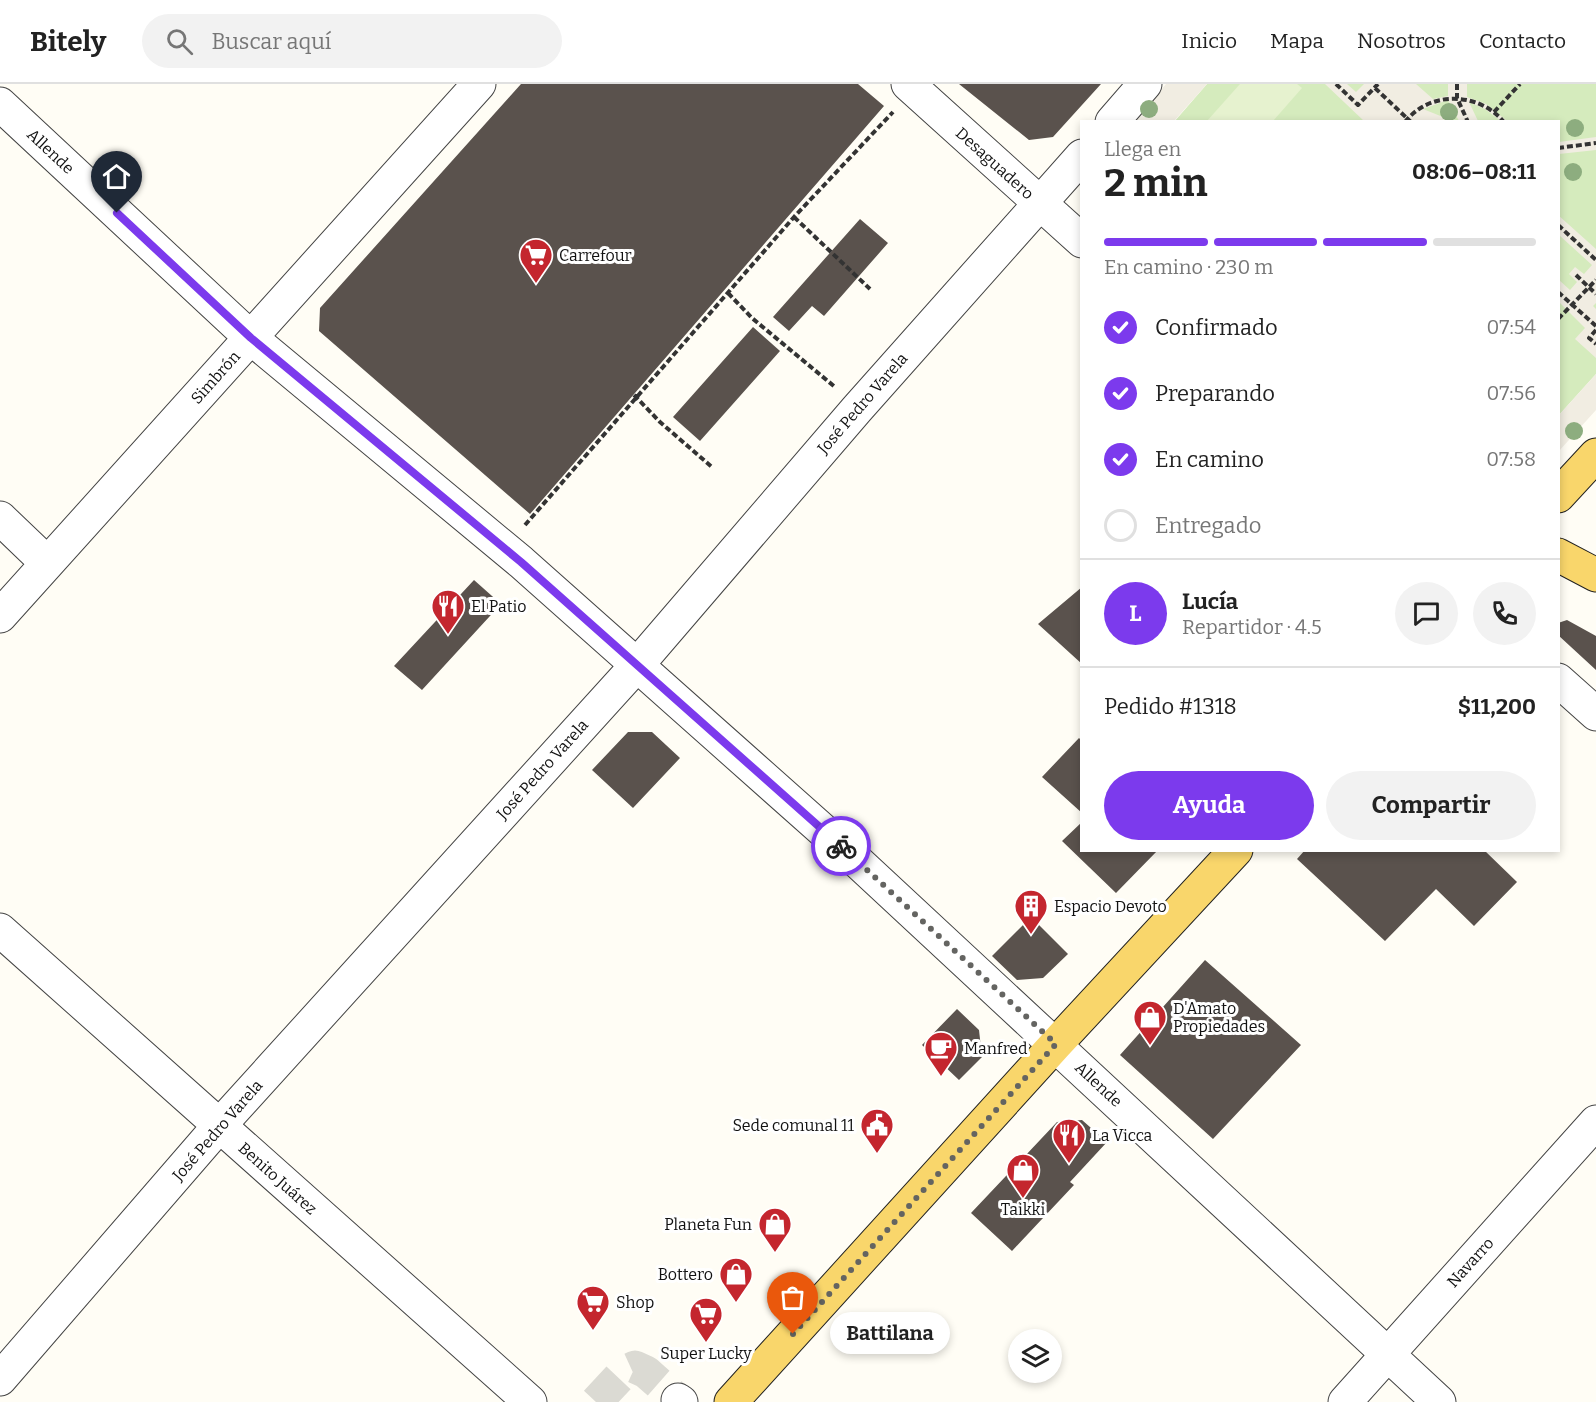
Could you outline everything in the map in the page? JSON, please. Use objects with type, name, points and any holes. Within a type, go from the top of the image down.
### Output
[{"type":"main road","points":[[1560,494],[1596,455]]},
{"type":"main road","points":[[1560,556],[1596,575]]},
{"type":"main road","points":[[731,1402],[1056,1044],[1234,852]]},
{"type":"street","name":"Simbrón","points":[[0,616],[479,84]]},
{"type":"street","name":"Desaguadero","points":[[908,84],[1080,239]]},
{"type":"street","points":[[1114,120],[1145,84]]},
{"type":"street","name":"Allende","points":[[0,104],[251,338],[521,562],[638,664],[1056,1044],[1439,1402]]},
{"type":"street","name":"José Pedro Varela","points":[[0,1379],[219,1126],[638,664],[857,409],[1080,158]]},
{"type":"street","points":[[0,518],[47,563]]},
{"type":"street","points":[[1560,682],[1596,714]]},
{"type":"street","name":"Benito Juárez","points":[[0,930],[530,1402]]},
{"type":"street","name":"Navarro","points":[[1345,1402],[1596,1122]]},
{"type":"path","points":[[1336,84],[1358,105],[1376,86],[1408,120],[1424,106],[1437,100],[1457,98],[1481,103],[1502,120]]},
{"type":"path","points":[[1457,84],[1457,98],[1467,120]]},
{"type":"path","points":[[1494,112],[1520,84]]},
{"type":"path","points":[[533,517],[635,397],[728,293],[752,262],[890,114]]},
{"type":"path","points":[[1560,148],[1596,143]]},
{"type":"path","points":[[794,217],[870,289]]},
{"type":"path","points":[[1560,227],[1596,260]]},
{"type":"path","points":[[1576,275],[1596,294]]},
{"type":"path","points":[[1560,317],[1596,280]]},
{"type":"path","points":[[728,293],[752,318],[804,364],[827,379],[857,409]]},
{"type":"path","points":[[1560,294],[1596,328],[1589,338],[1596,344]]},
{"type":"path","points":[[635,397],[713,468]]},
{"type":"green space","points":[[1207,84],[1596,84],[1596,374],[1560,414],[1560,120],[1176,120]]},
{"type":"green space","points":[[1240,84],[1297,84],[1302,88],[1274,120],[1208,120]]},
{"type":"shaded area","points":[[1166,84],[1207,84],[1175,120],[1136,120]]},
{"type":"shaded area","points":[[1325,84],[1347,84],[1356,92],[1364,84],[1416,84],[1433,99],[1448,96],[1448,84],[1467,84],[1467,97],[1486,104],[1506,120],[1500,120],[1485,109],[1469,102],[1478,120],[1458,120],[1448,100],[1423,109],[1450,120],[1363,120]]},
{"type":"shaded area","points":[[1596,137],[1596,150],[1560,154],[1560,142]]},
{"type":"shaded area","points":[[1560,217],[1596,249],[1596,303],[1593,306],[1596,309],[1596,358],[1575,339],[1585,328],[1560,303],[1560,281],[1570,290],[1577,282],[1569,274],[1575,267],[1584,274],[1592,265],[1560,236]]},
{"type":"shaded area","points":[[1596,374],[1596,410],[1560,450],[1560,414]]},
{"type":"building","name":"Carrefour","points":[[521,84],[858,84],[884,106],[530,514],[319,331],[320,308]]},
{"type":"building","points":[[959,84],[1101,84],[1053,137],[1029,140]]},
{"type":"building","points":[[860,219],[888,243],[824,316],[812,306],[789,331],[773,317]]},
{"type":"building","points":[[753,327],[780,351],[700,441],[673,417]]},
{"type":"building","name":"El Patio","points":[[474,580],[501,604],[422,690],[394,666]]},
{"type":"building","points":[[1080,589],[1080,662],[1038,624]]},
{"type":"building","points":[[1567,620],[1596,636],[1596,670],[1560,637],[1560,622]]},
{"type":"building","points":[[628,732],[652,732],[680,758],[633,808],[592,770]]},
{"type":"building","points":[[1079,738],[1080,811],[1042,777]]},
{"type":"building","points":[[1080,824],[1080,852],[1156,852],[1116,893],[1062,841]]},
{"type":"building","points":[[1303,852],[1486,852],[1517,882],[1474,926],[1436,889],[1385,941],[1297,859]]},
{"type":"building","name":"Espacio Devoto","points":[[1031,917],[1068,954],[1043,978],[1017,980],[992,956]]},
{"type":"building","points":[[1205,960],[1301,1045],[1213,1139],[1120,1055]]},
{"type":"building","points":[[957,1009],[979,1030],[982,1057],[959,1080],[922,1045]]},
{"type":"building","name":"Taikki","points":[[1082,1120],[1107,1142],[1070,1182],[1074,1185],[1012,1251],[971,1213],[1057,1122]]},
{"type":"tunnel","points":[[596,1402],[624,1372],[635,1367],[646,1372],[678,1400]]},
{"type":"way so far","points":[[793,1334],[1056,1044],[841,846]]},
{"type":"place","name":"Carrefour","points":[[536,284]]},
{"type":"place","name":"El Patio","points":[[448,635]]},
{"type":"place","name":"Espacio Devoto","points":[[1031,935]]},
{"type":"place","name":"D'Amato Propiedades","points":[[1150,1046]]},
{"type":"place","name":"Manfred","points":[[941,1077]]},
{"type":"place","name":"Sede comunal 11","points":[[877,1154]]},
{"type":"place","name":"La Vicca","points":[[1069,1164]]},
{"type":"place","name":"Taikki","points":[[1023,1199]]},
{"type":"place","name":"Planeta Fun","points":[[775,1253]]},
{"type":"place","name":"Bottero","points":[[736,1303]]},
{"type":"place","name":"Shop","points":[[593,1331]]},
{"type":"place","name":"Battilana","points":[[793,1334]]},
{"type":"place","name":"Super Lucky","points":[[706,1343]]},
{"type":"route","points":[[117,213],[251,338],[521,562],[841,846]]}]
